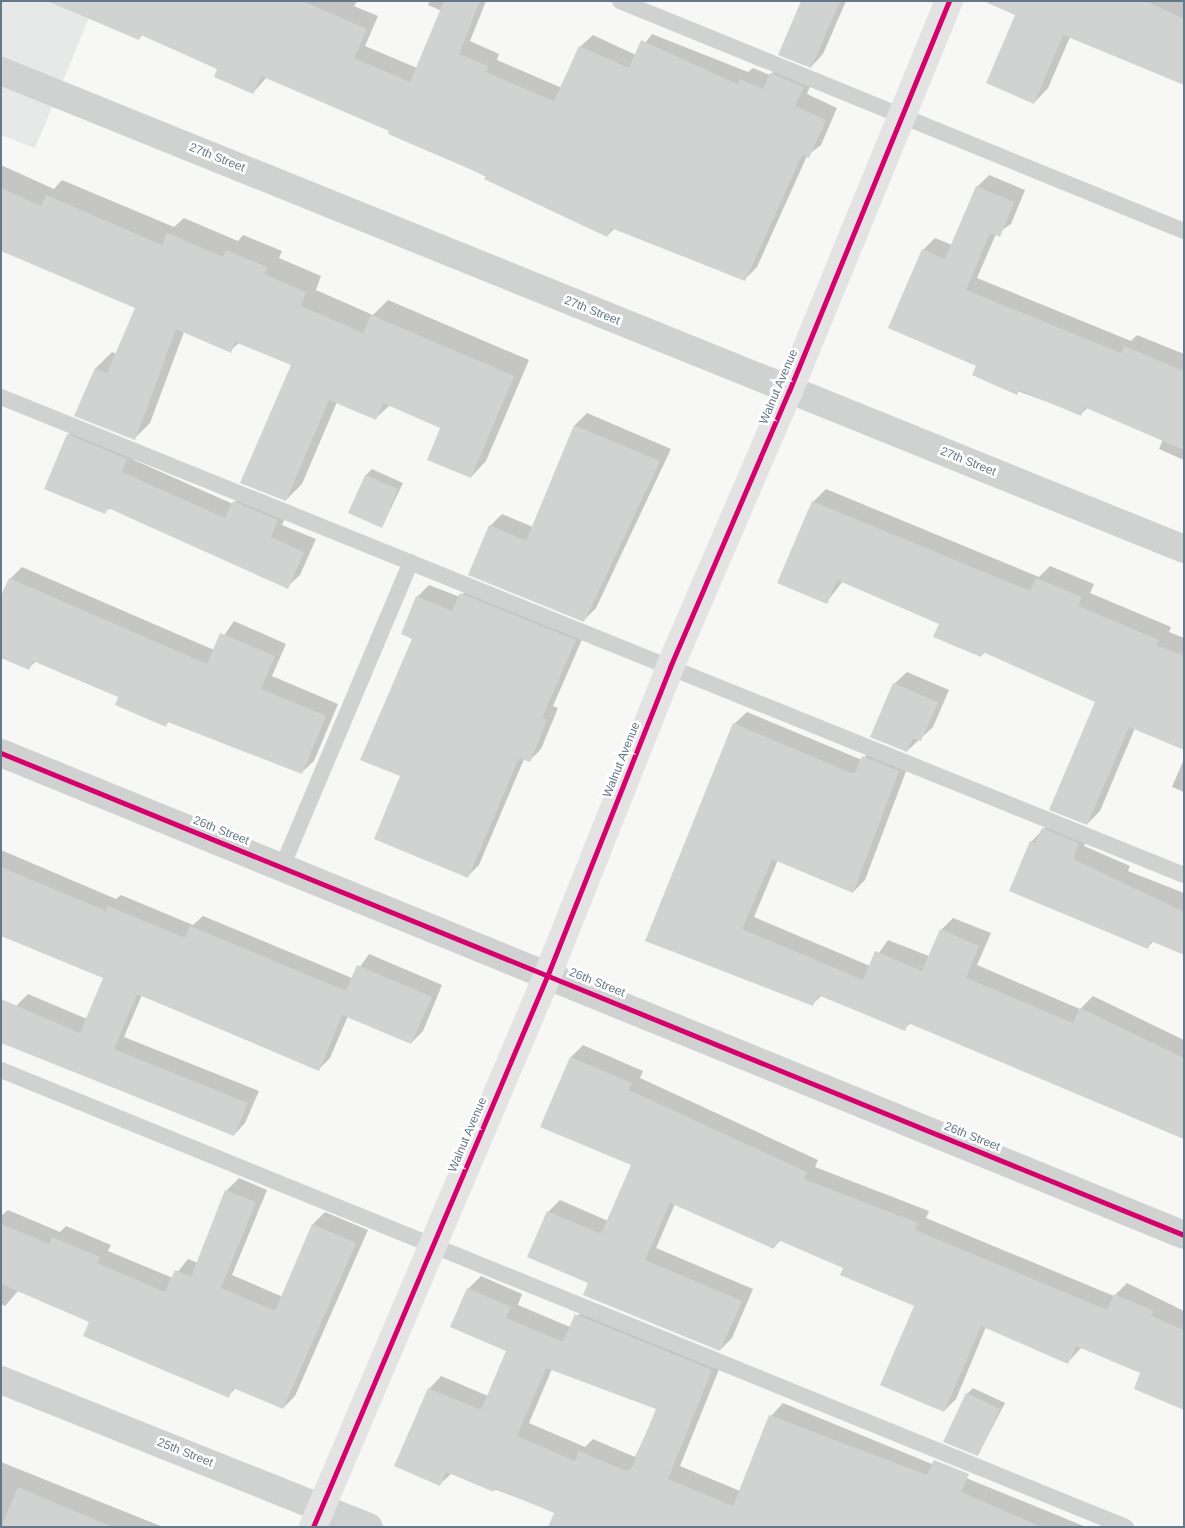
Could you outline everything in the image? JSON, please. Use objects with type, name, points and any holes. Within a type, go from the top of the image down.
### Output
[{"type":"main road","name":"Walnut Avenue","points":[[317,1517],[548,974],[670,667],[790,391],[900,114],[949,1]]},
{"type":"street","name":"27th Street","points":[[1,71],[1184,549]]},
{"type":"street","name":"26th Street","points":[[1,753],[548,974],[1184,1235]]},
{"type":"street","name":"25th Street","points":[[1,1380],[317,1517],[369,1527]]},
{"type":"lane","points":[[620,1],[1184,231]]},
{"type":"lane","points":[[1,397],[1184,875]]},
{"type":"lane","points":[[282,866],[411,562]]},
{"type":"lane","points":[[1,1070],[1126,1527]]},
{"type":"shaded area","points":[[1,1],[96,1],[35,148],[1,135]]},
{"type":"building","points":[[47,1],[302,1],[367,29],[354,58],[410,82],[444,1],[480,1],[459,54],[488,66],[486,72],[554,101],[579,46],[629,68],[641,40],[737,84],[740,79],[763,89],[770,73],[804,87],[795,106],[826,120],[809,158],[802,155],[745,281],[611,228],[607,237],[484,179],[486,176],[388,134],[389,131],[261,76],[253,94],[214,77],[217,69],[141,35],[139,40]]},
{"type":"building","points":[[801,1],[840,1],[811,68],[778,55]]},
{"type":"building","points":[[983,1],[1146,1],[1184,19],[1184,85],[1063,35],[1034,104],[986,83],[1015,15]]},
{"type":"building","points":[[976,186],[1014,202],[1000,237],[990,233],[966,290],[1121,353],[1124,346],[1184,371],[1184,450],[1084,407],[1081,416],[1019,390],[1017,395],[972,375],[976,366],[888,328],[922,249],[945,259]]},
{"type":"building","points":[[1,188],[41,206],[46,195],[162,245],[167,233],[223,257],[226,250],[267,267],[264,274],[306,292],[301,306],[363,333],[371,315],[514,376],[471,478],[427,460],[440,428],[383,403],[376,420],[329,400],[286,501],[240,483],[291,365],[235,342],[231,353],[176,329],[135,440],[74,416],[95,368],[107,373],[135,308],[1,251]]},
{"type":"building","points":[[574,425],[660,461],[584,622],[468,575],[489,525],[526,541]]},
{"type":"building","points":[[67,434],[127,459],[122,472],[225,518],[233,501],[278,520],[271,537],[304,552],[288,589],[108,508],[105,514],[44,489]]},
{"type":"building","points":[[365,475],[398,489],[382,528],[348,513]]},
{"type":"building","points":[[812,501],[1030,591],[1036,578],[1082,597],[1078,606],[1159,640],[1156,645],[1184,656],[1184,750],[1129,727],[1087,825],[1049,810],[1095,702],[983,652],[981,657],[933,637],[939,624],[837,580],[827,604],[777,583]]},
{"type":"building","points":[[9,578],[207,664],[220,633],[275,656],[261,689],[326,716],[302,774],[168,722],[166,727],[115,705],[118,697],[33,661],[29,670],[1,658],[1,596]]},
{"type":"building","points":[[460,593],[576,640],[542,718],[547,720],[530,762],[519,758],[468,878],[374,839],[400,776],[360,760],[412,639],[401,634],[416,596],[452,611]]},
{"type":"building","points":[[893,683],[938,702],[921,741],[913,738],[907,752],[870,737]]},
{"type":"building","points":[[733,723],[851,773],[855,773],[862,756],[899,771],[853,893],[772,859],[742,929],[863,980],[875,951],[922,971],[940,929],[979,946],[966,978],[1073,1023],[1080,1008],[1184,1058],[1184,1139],[908,1023],[905,1031],[818,995],[813,1006],[645,941]]},
{"type":"building","points":[[1042,828],[1079,843],[1073,859],[1184,912],[1184,955],[1151,941],[1148,949],[1009,891],[1030,841],[1035,843]]},
{"type":"building","points":[[1,867],[106,911],[108,906],[185,938],[190,926],[346,991],[357,965],[432,997],[411,1044],[342,1015],[319,1071],[137,994],[114,1049],[248,1103],[234,1136],[1,1043],[1,999],[80,1033],[103,978],[1,936]]},
{"type":"building","points":[[570,1057],[632,1083],[629,1090],[807,1172],[804,1179],[918,1223],[915,1230],[1107,1310],[1114,1294],[1154,1311],[1151,1316],[1184,1330],[1184,1410],[1134,1389],[1140,1373],[1076,1346],[1068,1364],[981,1326],[944,1412],[880,1385],[914,1306],[840,1275],[843,1268],[778,1240],[774,1249],[670,1203],[645,1260],[742,1301],[720,1351],[583,1295],[588,1283],[527,1257],[547,1211],[601,1234],[631,1165],[540,1127]]},
{"type":"building","points":[[225,1190],[256,1202],[221,1288],[275,1311],[312,1224],[356,1243],[283,1409],[233,1388],[229,1398],[83,1336],[89,1322],[1,1284],[1,1224],[49,1244],[52,1237],[100,1257],[97,1263],[165,1292],[175,1270],[191,1277]]},
{"type":"building","points":[[467,1288],[511,1307],[506,1318],[563,1342],[575,1314],[712,1370],[668,1479],[733,1506],[769,1415],[927,1475],[934,1460],[969,1474],[961,1492],[1042,1527],[548,1527],[554,1513],[495,1488],[494,1492],[446,1472],[440,1486],[394,1466],[428,1388],[481,1410],[506,1351],[450,1327]],"holes":[[[546,1368],[656,1409],[631,1469],[626,1471],[579,1451],[575,1461],[517,1436]]]},
{"type":"building","points":[[966,1393],[1000,1409],[978,1456],[943,1442]]},
{"type":"building","points":[[18,1487],[112,1527],[1,1527]]},
{"type":"cycle path","points":[[313,1527],[548,974],[670,667],[789,391],[949,1]]},
{"type":"cycle path","points":[[1,753],[1184,1235]]}]
